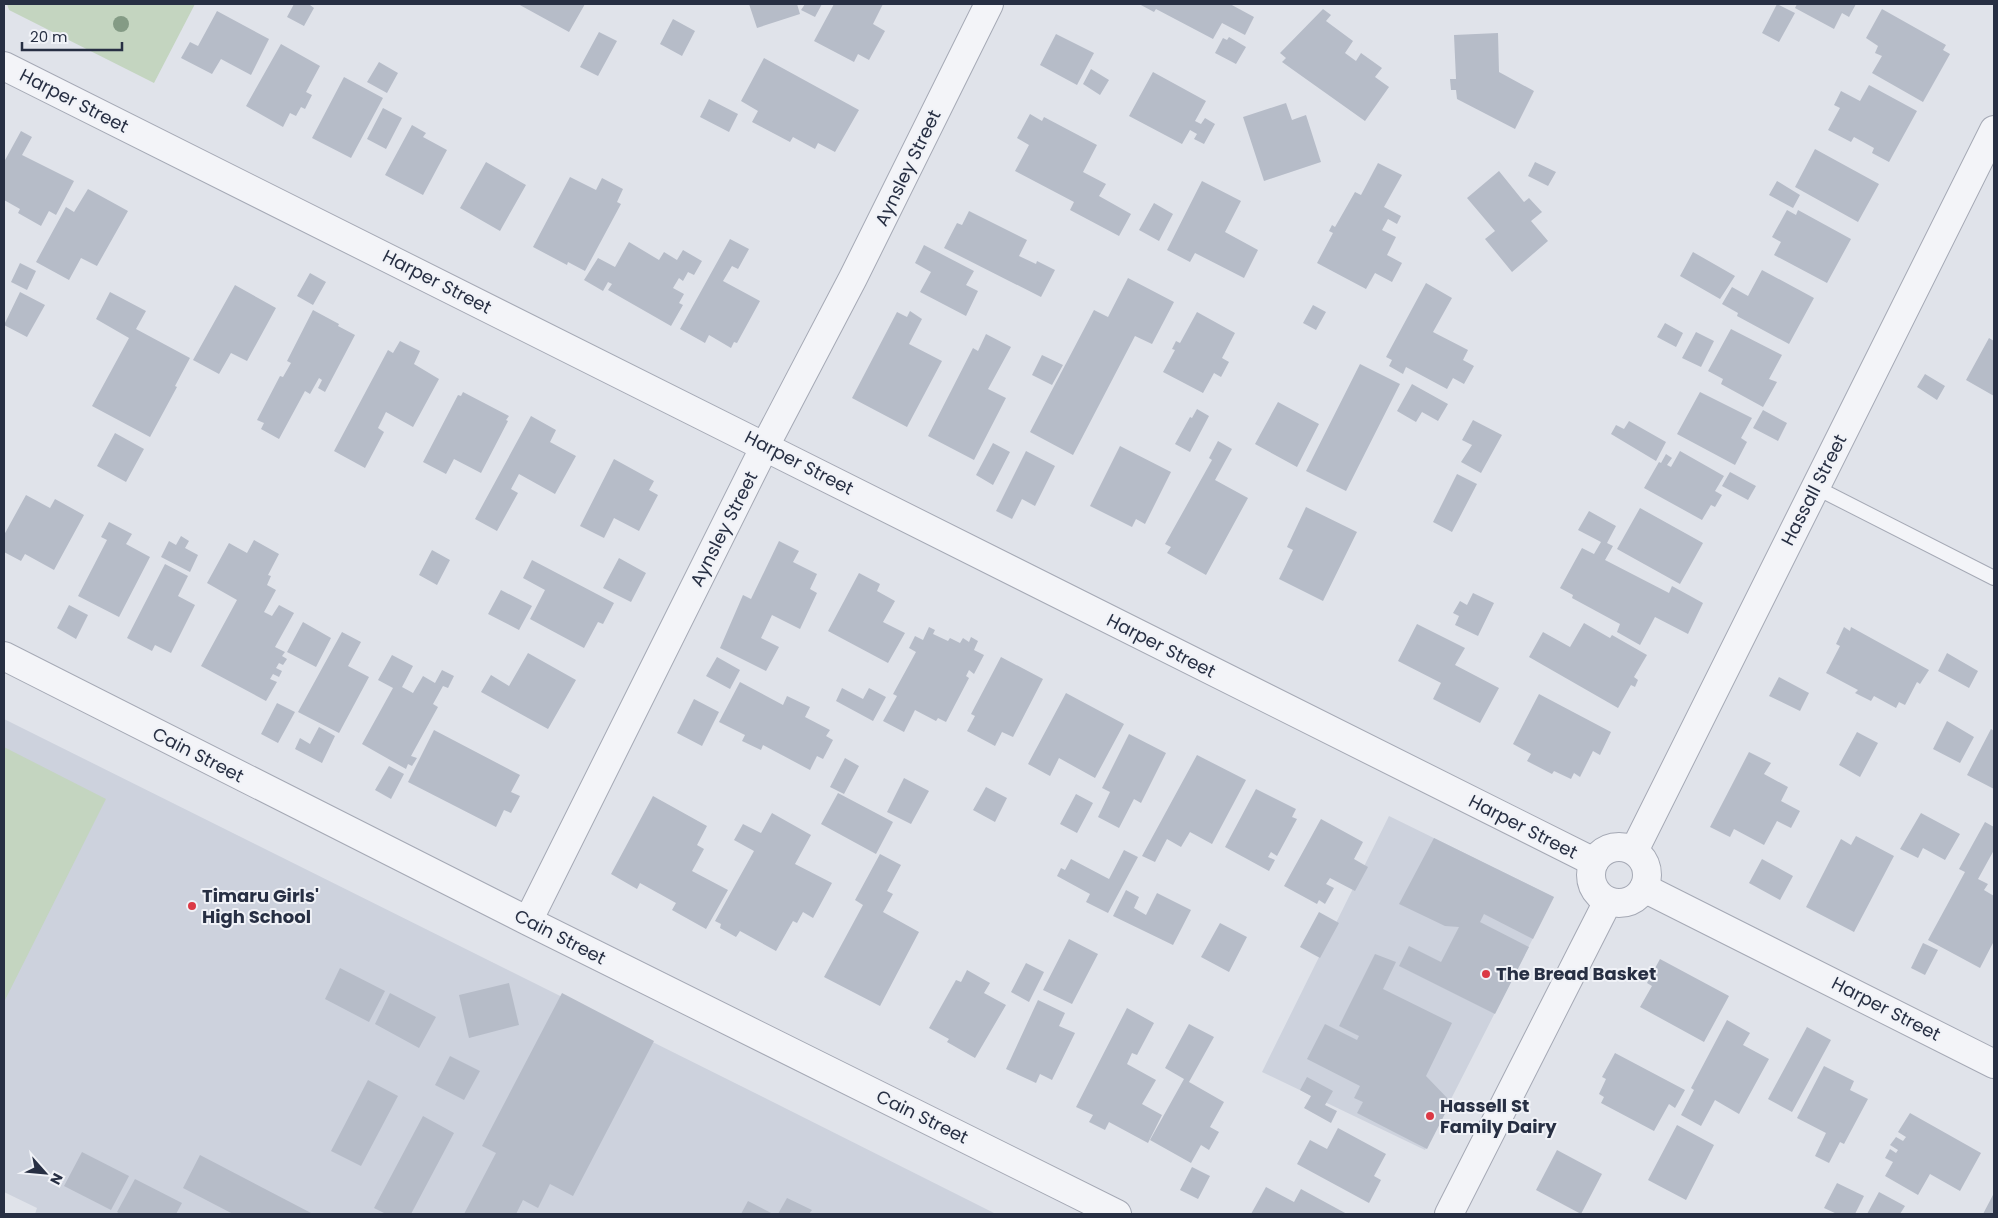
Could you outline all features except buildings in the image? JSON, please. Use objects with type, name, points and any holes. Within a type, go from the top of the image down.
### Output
[{"type":"street","name":"Aynsley Street","points":[[528,921],[765,446],[853,278],[989,4]]},
{"type":"street","name":"Harper Street","points":[[4,66],[1594,862]]},
{"type":"street","name":"Hassall Street","points":[[1634,851],[1994,130]]},
{"type":"street","name":"Cain Street","points":[[4,656],[528,921],[1118,1214]]},
{"type":"street","points":[[1616,847],[1634,851],[1640,856],[1647,872],[1644,888],[1639,895],[1624,903],[1608,901],[1600,896],[1591,881],[1594,862],[1599,855],[1616,847]]},
{"type":"street","name":"Harper Street","points":[[1644,888],[1994,1064]]},
{"type":"street","points":[[1449,1214],[1608,901]]},
{"type":"lane","points":[[1815,487],[1994,578]]},
{"type":"shaded area","name":"Timaru Girls' High School","points":[[4,719],[996,1214],[35,1214],[37,1208],[4,1192]]},
{"type":"shaded area","points":[[1389,816],[1554,897],[1425,1150],[1262,1072]]},
{"type":"green space","points":[[7,4],[195,4],[154,83],[9,10]]},
{"type":"green space","points":[[4,747],[106,799],[4,1002]]},
{"type":"place","name":"Timaru Girls' High School","points":[[192,906]]},
{"type":"place","name":"The Bread Basket","points":[[1486,974]]},
{"type":"place","name":"Hassell St Family Dairy","points":[[1430,1116]]}]
